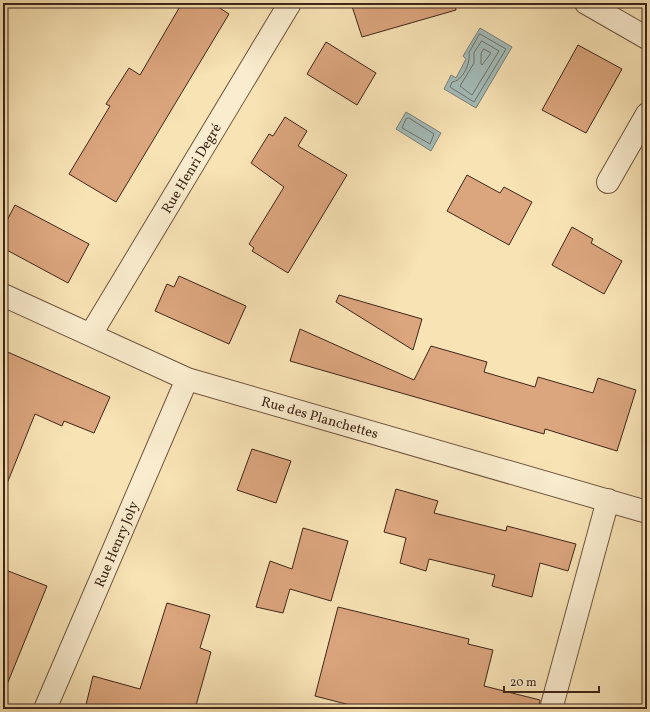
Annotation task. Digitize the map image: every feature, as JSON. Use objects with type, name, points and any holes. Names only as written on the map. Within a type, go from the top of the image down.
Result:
[{"type":"street","name":"Rue Henri Degré","points":[[91,334],[290,3]]},
{"type":"street","points":[[586,3],[647,38]]},
{"type":"street","points":[[608,182],[647,114]]},
{"type":"street","name":"Rue des Planchettes","points":[[3,295],[187,379],[647,512]]},
{"type":"street","name":"Rue Henry Joly","points":[[45,709],[187,379]]},
{"type":"street","points":[[551,709],[608,500]]},
{"type":"water","points":[[480,28],[512,47],[476,108],[444,89],[451,75],[456,78],[466,59],[463,56]]},
{"type":"water","points":[[406,112],[441,133],[431,151],[396,129]]},
{"type":"building","points":[[182,3],[212,3],[229,14],[116,202],[69,174],[110,106],[106,104],[129,68],[140,75]]},
{"type":"building","points":[[351,3],[455,3],[456,10],[362,37]]},
{"type":"building","points":[[326,42],[376,73],[357,105],[307,74]]},
{"type":"building","points":[[578,45],[622,69],[586,133],[542,110]]},
{"type":"building","points":[[285,117],[307,131],[298,146],[347,175],[288,273],[252,251],[254,248],[249,244],[284,187],[251,163],[269,134],[273,136]]},
{"type":"building","points":[[467,175],[500,193],[504,187],[532,202],[509,245],[447,211]]},
{"type":"building","points":[[15,205],[89,244],[68,283],[3,248],[3,228]]},
{"type":"building","points":[[572,227],[593,239],[591,243],[622,261],[604,294],[552,265]]},
{"type":"building","points":[[179,276],[246,306],[229,344],[155,311],[167,284],[174,287]]},
{"type":"building","points":[[339,295],[422,319],[413,350],[336,302]]},
{"type":"building","points":[[300,329],[414,380],[431,346],[487,362],[484,372],[535,387],[538,377],[593,393],[598,378],[636,390],[617,451],[545,429],[544,434],[290,361]]},
{"type":"building","points":[[3,350],[110,397],[94,433],[64,421],[62,426],[35,414],[4,491]]},
{"type":"building","points":[[252,449],[291,461],[276,503],[237,490]]},
{"type":"building","points":[[396,489],[438,501],[434,513],[506,531],[507,526],[576,544],[568,571],[540,563],[532,597],[492,586],[495,575],[429,559],[426,571],[400,563],[406,538],[384,532]]},
{"type":"building","points":[[303,528],[348,541],[331,601],[290,589],[283,613],[256,607],[270,561],[292,569]]},
{"type":"building","points":[[3,569],[47,586],[4,692],[3,692]]},
{"type":"building","points":[[167,603],[210,615],[200,648],[211,652],[195,709],[85,709],[93,676],[140,689]]},
{"type":"building","points":[[338,607],[469,639],[468,644],[493,650],[484,686],[540,700],[539,709],[365,709],[315,696]]}]
